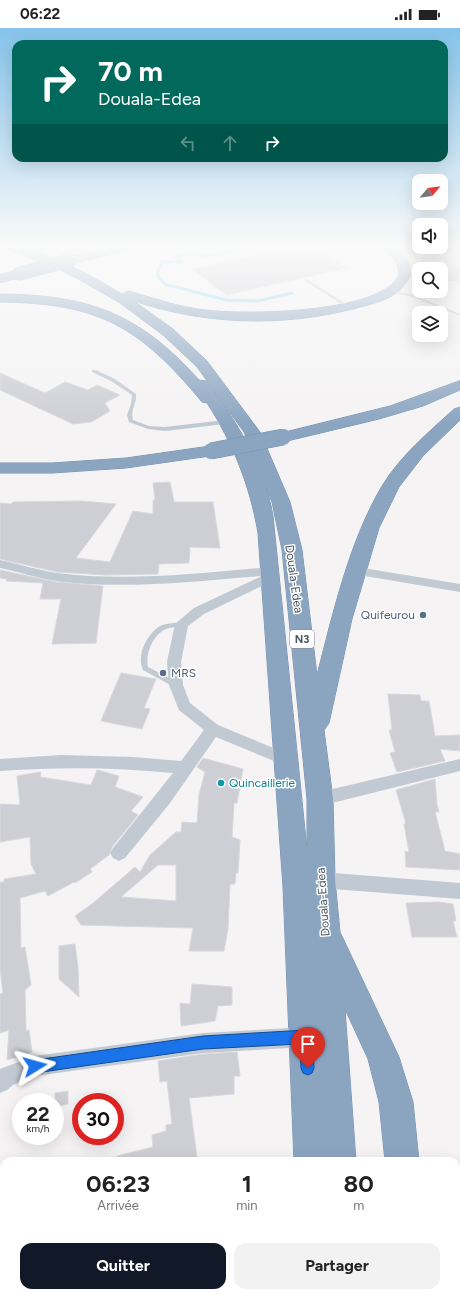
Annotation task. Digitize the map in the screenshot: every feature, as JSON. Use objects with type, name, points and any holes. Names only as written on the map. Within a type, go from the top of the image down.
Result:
[{"type":"highway","points":[[79,307],[106,314],[135,329],[159,347],[182,369],[224,420]]},
{"type":"highway","name":"Douala-Edea","points":[[110,307],[140,326],[171,352],[205,388],[224,420],[243,457],[261,500],[267,533],[286,760],[306,1037],[311,1157]]},
{"type":"highway","name":"Douala-Edea","points":[[134,307],[152,320],[192,354],[222,389],[252,432],[280,502],[292,550],[320,799],[321,880],[326,931],[339,1157]]},
{"type":"highway","points":[[168,307],[178,310],[242,317],[288,316],[340,307]]},
{"type":"highway","points":[[0,468],[52,468],[126,463],[283,438],[355,421],[442,393],[460,385]]},
{"type":"highway","points":[[314,738],[342,619],[370,528],[391,486],[417,452],[460,412]]},
{"type":"highway","points":[[326,931],[383,1057],[396,1102],[402,1157]]},
{"type":"street","points":[[0,564],[55,576],[102,580],[176,579],[270,574]]},
{"type":"street","points":[[357,571],[460,588]]},
{"type":"street","points":[[270,574],[199,611],[182,624],[174,662],[176,685],[184,706],[213,729],[286,760]]},
{"type":"street","points":[[119,853],[164,798],[213,729]]},
{"type":"street","points":[[0,765],[61,761],[134,763],[185,768]]},
{"type":"street","points":[[320,799],[460,766]]},
{"type":"street","points":[[321,880],[460,891]]},
{"type":"street","points":[[0,1083],[6,1077],[35,1066],[203,1043],[306,1037]]},
{"type":"lane","points":[[441,307],[460,315]]},
{"type":"lane","points":[[94,371],[114,380],[134,395],[133,404],[129,415],[131,421],[148,427],[165,429],[224,420]]},
{"type":"lane","points":[[176,685],[144,668],[142,660],[150,641],[159,630],[168,625],[182,624]]},
{"type":"building","points":[[0,373],[45,393],[65,382],[88,390],[97,385],[120,395],[105,403],[110,411],[91,422],[73,424],[0,390]]},
{"type":"building","points":[[170,482],[174,502],[213,502],[220,548],[190,547],[189,563],[159,564],[158,574],[105,575],[57,572],[0,559],[0,503],[11,504],[13,502],[81,501],[116,504],[76,558],[110,562],[133,511],[153,514],[153,500],[155,500],[153,483]]},
{"type":"building","points":[[0,570],[56,582],[103,586],[96,643],[52,644],[61,599],[40,599],[43,583],[6,581],[7,579],[0,578]]},
{"type":"building","points":[[121,673],[156,679],[144,708],[150,709],[142,729],[101,721]]},
{"type":"building","points":[[388,694],[420,695],[421,701],[429,701],[435,736],[460,735],[460,751],[440,749],[445,761],[397,772],[390,753],[395,752],[389,730],[392,730]]},
{"type":"building","points":[[203,758],[243,769],[237,803],[234,803],[232,837],[240,840],[238,873],[236,873],[235,884],[230,884],[228,929],[224,951],[189,951],[193,928],[81,925],[75,916],[92,904],[135,867],[140,872],[150,855],[176,832],[181,832],[182,822],[197,823],[199,795],[205,772],[197,767]],"holes":[[[158,865],[176,865],[176,901],[121,897]]]},
{"type":"building","points":[[97,770],[119,776],[115,787],[143,797],[131,811],[138,815],[112,847],[109,855],[90,869],[92,872],[75,883],[74,882],[48,896],[45,891],[20,898],[21,948],[25,947],[31,985],[25,990],[26,1031],[29,1030],[32,1052],[7,1060],[9,1030],[0,1033],[0,994],[3,993],[0,969],[0,882],[4,882],[4,879],[36,874],[31,864],[30,837],[0,842],[0,804],[20,805],[17,776],[41,772],[40,777],[91,785]]},
{"type":"building","points":[[435,779],[439,812],[435,812],[445,851],[460,854],[460,870],[406,867],[405,851],[409,852],[404,824],[406,824],[396,790]]},
{"type":"building","points":[[439,902],[453,904],[456,921],[453,921],[457,937],[412,937],[406,903]]},
{"type":"building","points":[[75,944],[79,997],[59,979],[59,946]]},
{"type":"building","points":[[192,984],[232,987],[232,1005],[218,1006],[215,1021],[181,1026],[180,1003],[190,1004]]},
{"type":"building","points":[[237,1052],[240,1076],[234,1076],[234,1094],[189,1098],[197,1157],[117,1157],[153,1147],[152,1135],[166,1131],[166,1125],[172,1124],[167,1081],[160,1082],[158,1061],[203,1054]]},
{"type":"building","points":[[68,1091],[68,1104],[64,1105],[64,1093],[55,1093]]},
{"type":"place","name":"Quifeurou","points":[[423,615]]},
{"type":"place","name":"MRS","points":[[163,673]]},
{"type":"place","name":"Quincaillerie","points":[[221,783]]},
{"type":"route","points":[[35,1066],[203,1043],[263,1038],[306,1037],[308,1068]]}]
